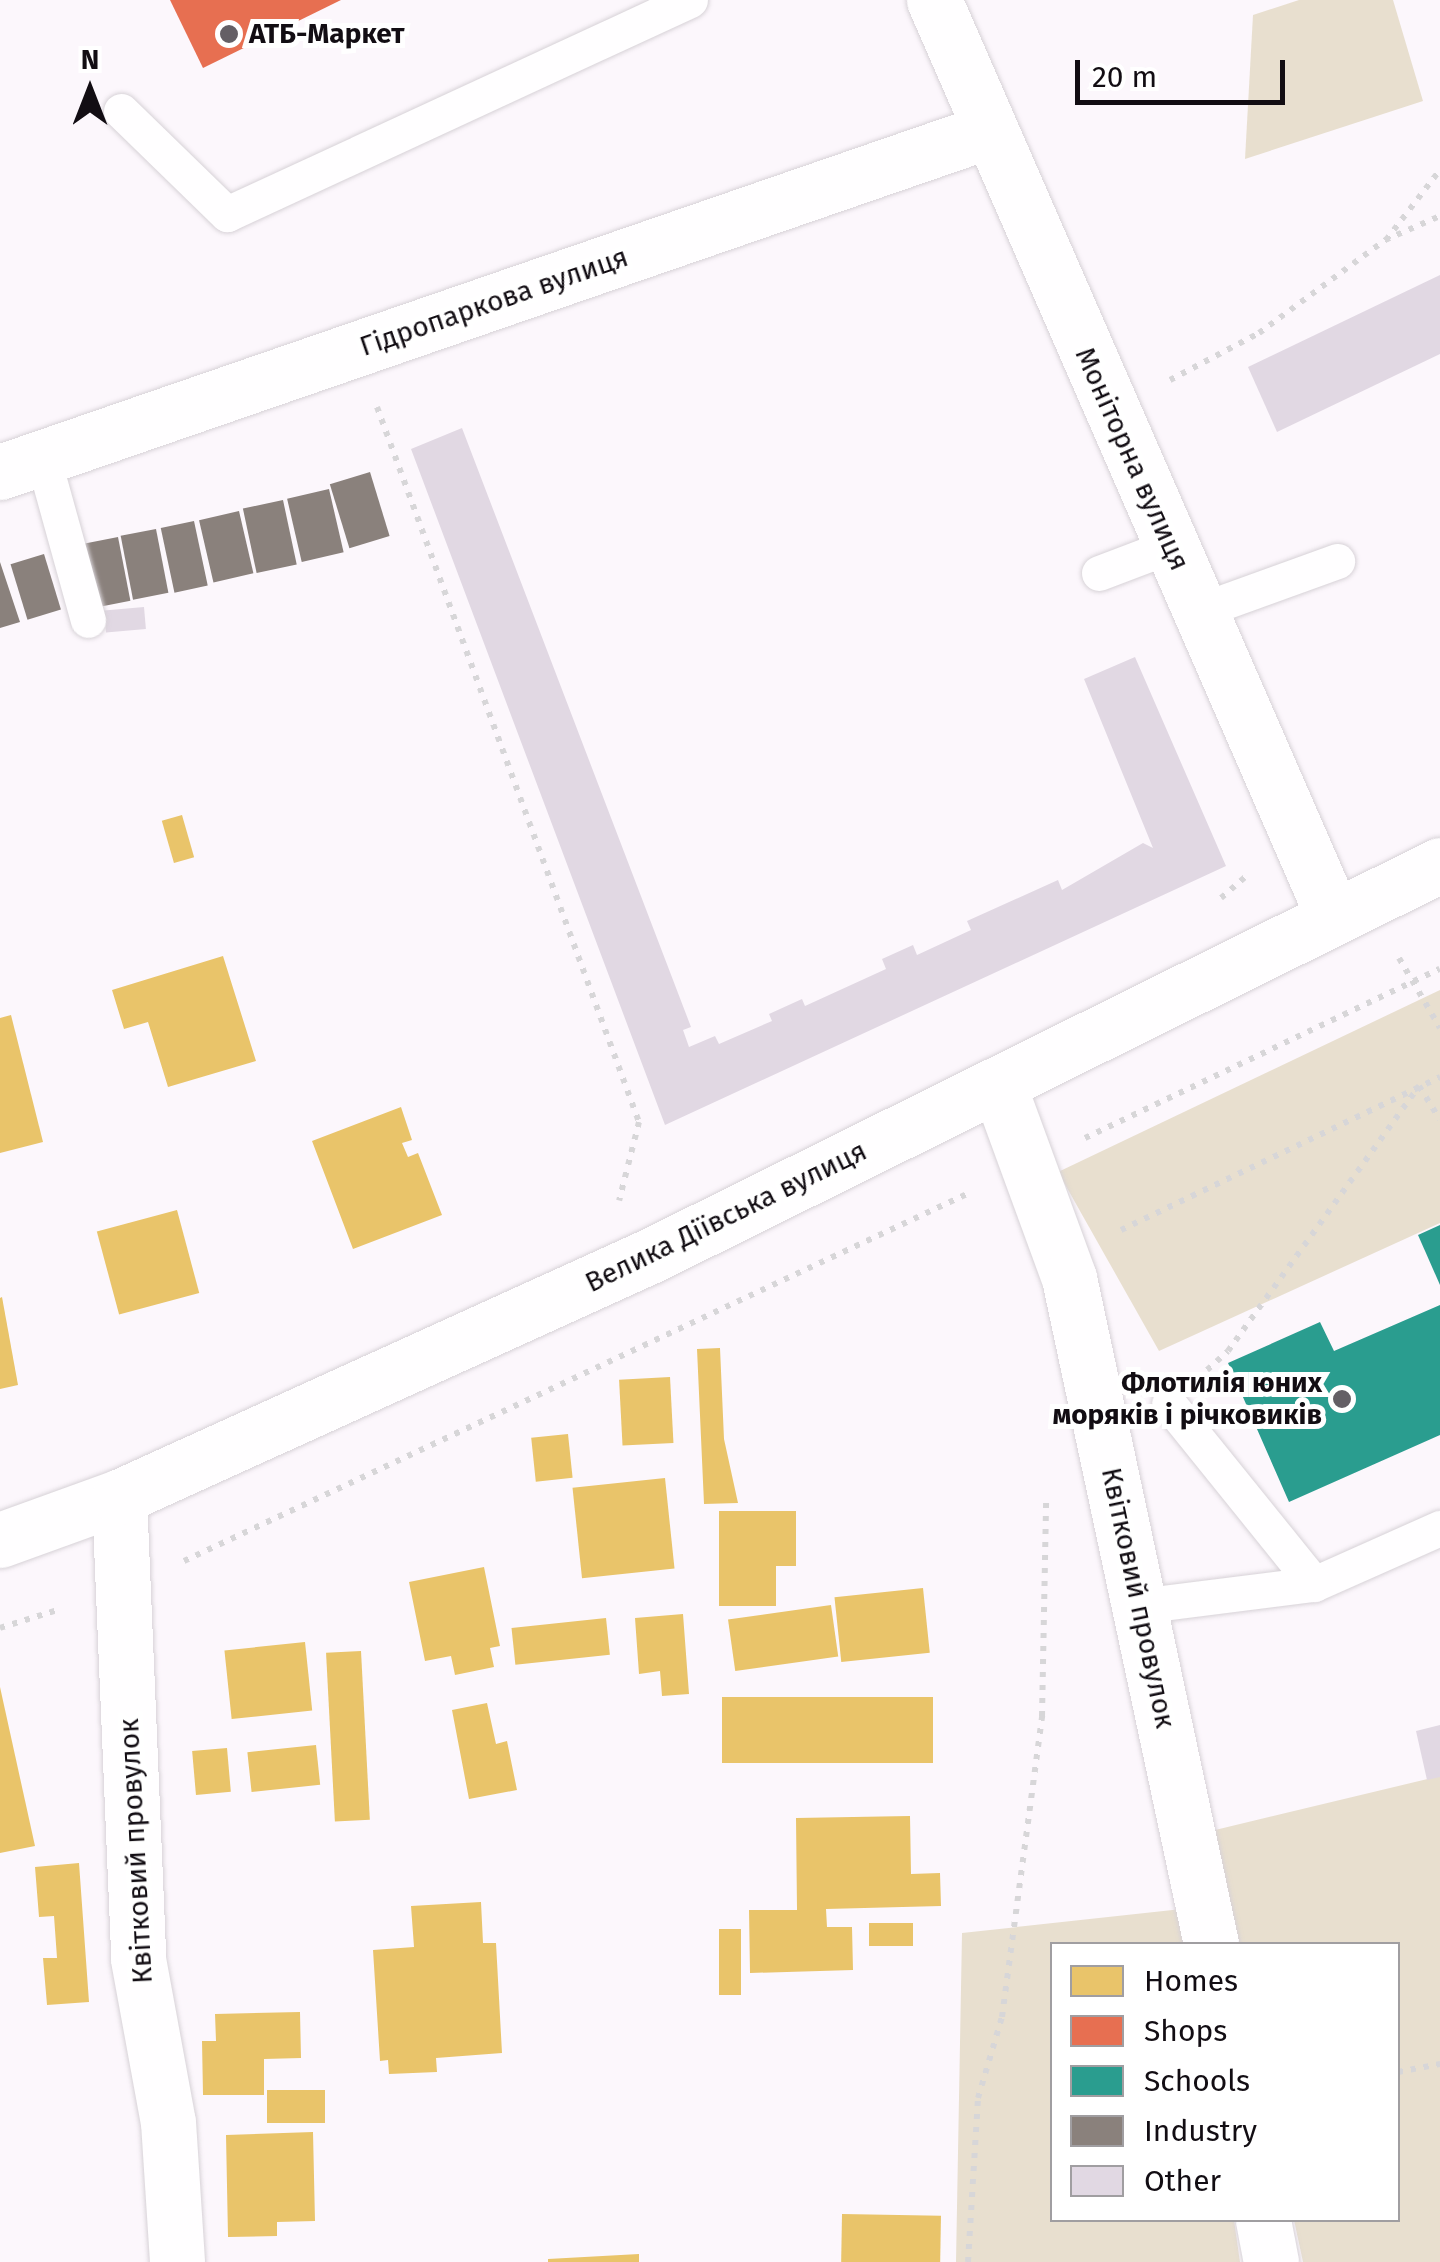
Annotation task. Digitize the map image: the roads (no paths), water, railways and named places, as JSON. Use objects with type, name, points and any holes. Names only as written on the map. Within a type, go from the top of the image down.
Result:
[{"type":"street","name":"Моніторна вулиця","points":[[934,0],[1333,916]]},
{"type":"street","name":"Гідропаркова вулиця","points":[[22,465],[988,131]]},
{"type":"street","name":"Велика Діївська вулиця","points":[[0,1540],[119,1497],[652,1255],[1440,865]]},
{"type":"street","name":"Квітковий провулок","points":[[998,1084],[1062,1258],[1211,1942]]},
{"type":"street","name":"Квітковий провулок","points":[[119,1497],[138,1959],[168,2122],[177,2262]]},
{"type":"street","points":[[1263,2222],[1270,2262]]},
{"type":"lane","points":[[121,111],[227,214],[690,0]]},
{"type":"lane","points":[[22,465],[88,620]]},
{"type":"lane","points":[[1099,573],[1170,546]]},
{"type":"lane","points":[[1199,612],[1337,562]]},
{"type":"lane","points":[[1169,1404],[1314,1584]]},
{"type":"lane","points":[[1140,1606],[1314,1584],[1440,1528]]},
{"type":"place","name":"АТБ-Маркет","points":[[229,34]]},
{"type":"place","name":"Флотилія юних моряків і річковиків","points":[[1342,1399]]}]
